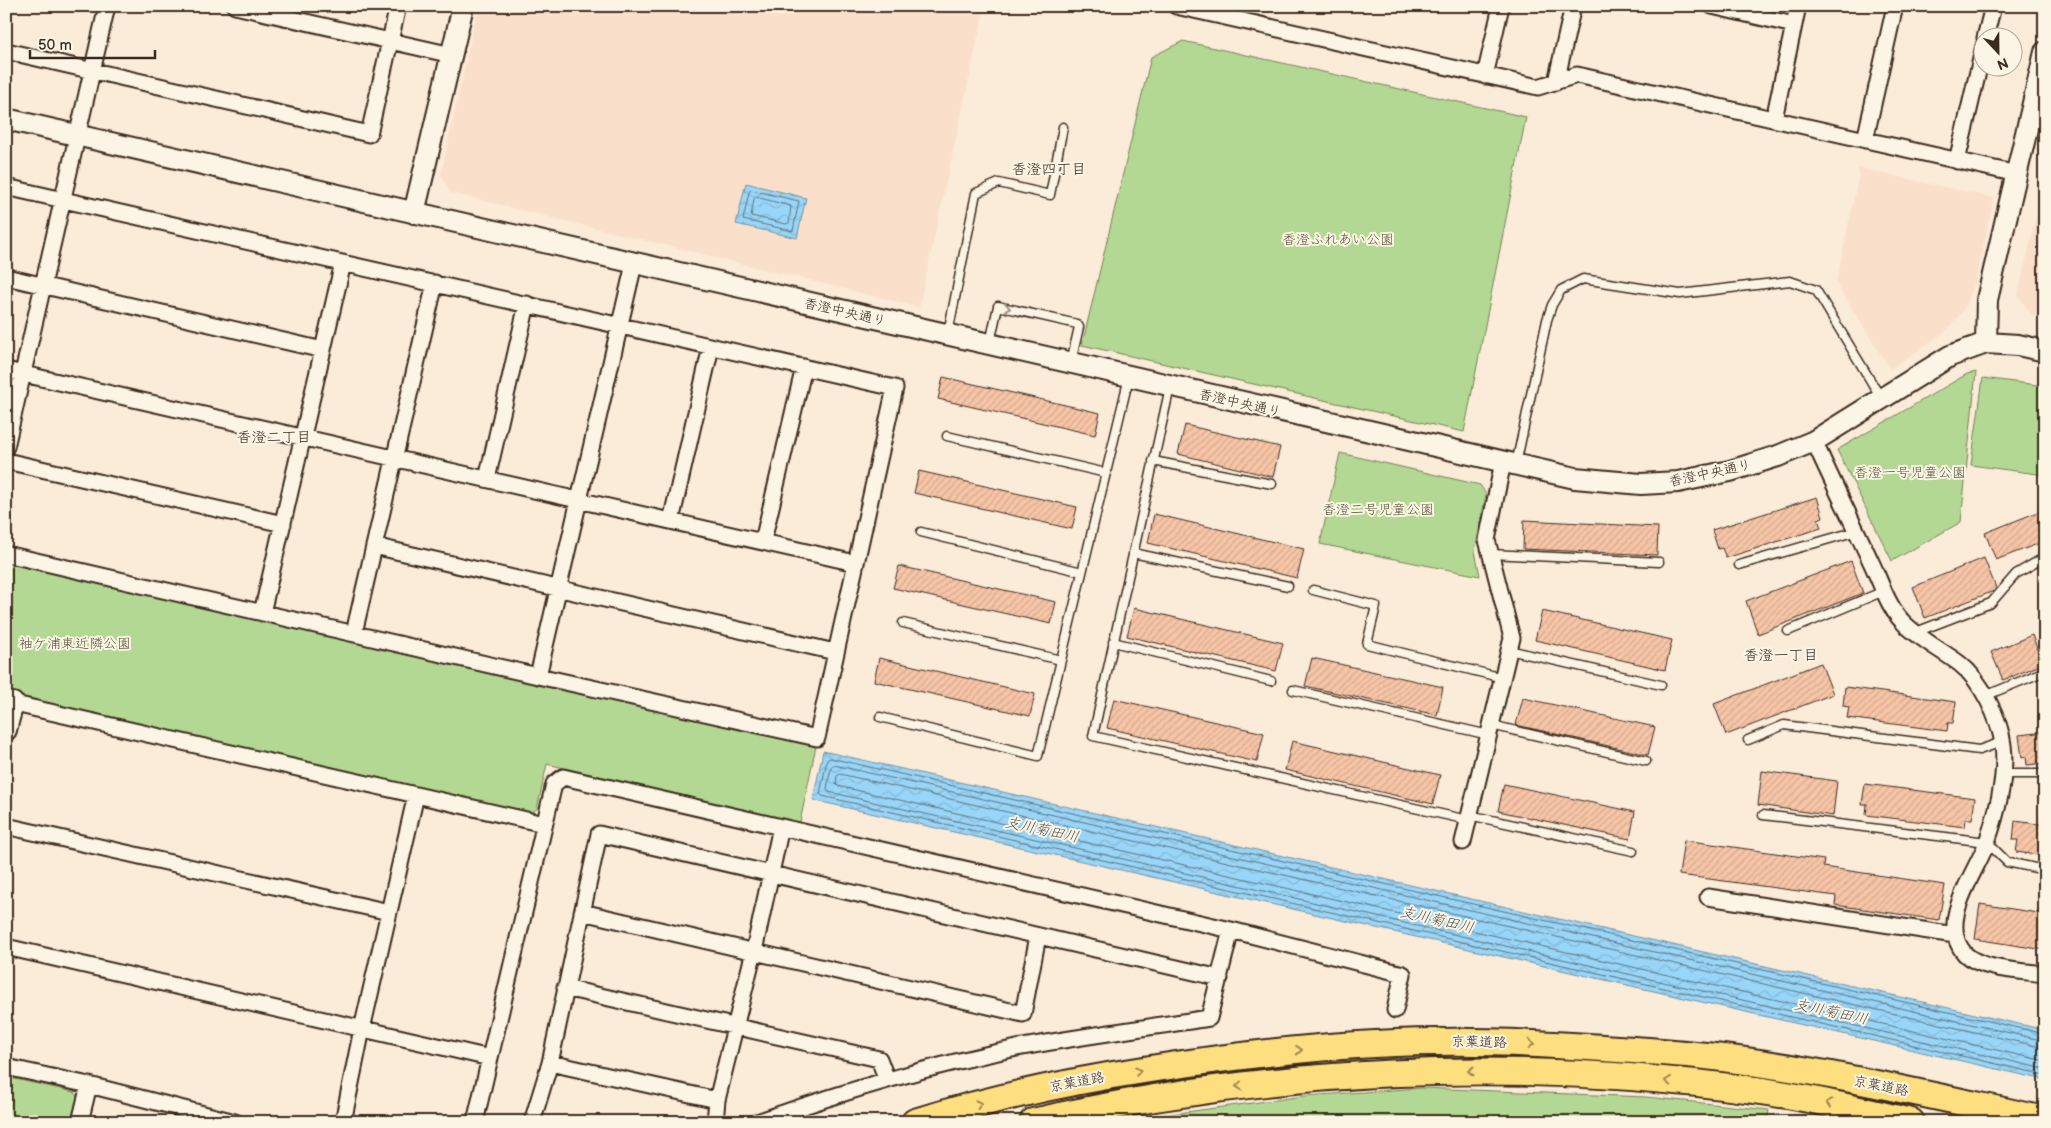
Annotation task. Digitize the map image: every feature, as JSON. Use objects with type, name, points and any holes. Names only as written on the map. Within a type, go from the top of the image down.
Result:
[{"type":"highway","name":"京葉道路","points":[[915,1122],[1027,1092],[1094,1078],[1194,1062],[1338,1047],[1436,1042],[1528,1043],[1706,1056],[1832,1076],[2045,1120]]},
{"type":"highway","name":"京葉道路","points":[[1033,1122],[1130,1101],[1275,1081],[1399,1073],[1473,1071],[1590,1074],[1718,1086],[1833,1104],[1911,1122]]},
{"type":"street","points":[[6,447],[79,135],[107,6]]},
{"type":"street","points":[[235,6],[300,13],[390,42],[452,55]]},
{"type":"street","points":[[6,51],[368,134],[398,6]]},
{"type":"street","points":[[414,213],[463,6]]},
{"type":"street","points":[[1176,6],[1538,88],[1577,75],[2017,174]]},
{"type":"street","points":[[1485,76],[1501,6]]},
{"type":"street","points":[[1556,82],[1573,6]]},
{"type":"street","points":[[1712,6],[1794,25]]},
{"type":"street","points":[[1774,119],[1798,6]]},
{"type":"street","points":[[1865,140],[1896,6]]},
{"type":"street","points":[[1988,28],[1993,6]]},
{"type":"street","points":[[1986,343],[1987,300],[2045,52]]},
{"type":"street","points":[[1957,161],[1976,78]]},
{"type":"street","name":"香澄中央通り","points":[[6,119],[1574,478],[1641,484],[1678,482],[1730,471],[1778,456],[1814,441],[1950,356],[1986,343],[2018,345],[2045,351]]},
{"type":"street","points":[[6,187],[895,388],[817,738],[6,554]]},
{"type":"street","points":[[262,613],[343,263]]},
{"type":"street","points":[[538,676],[634,264]]},
{"type":"street","points":[[6,277],[322,350]]},
{"type":"street","points":[[354,633],[435,283]]},
{"type":"street","points":[[487,479],[527,304]]},
{"type":"street","points":[[671,521],[711,346]]},
{"type":"street","points":[[763,542],[804,367]]},
{"type":"street","points":[[6,370],[855,562]]},
{"type":"street","points":[[1814,441],[1884,591],[1902,621],[1962,665],[1979,684],[1999,726],[2002,742],[2003,774],[1996,810],[1987,842],[1962,893],[1955,935],[1965,953],[1988,966],[2045,974]]},
{"type":"street","points":[[6,461],[283,524]]},
{"type":"street","points":[[1463,842],[1512,638],[1487,540],[1510,463]]},
{"type":"street","points":[[374,546],[835,652]]},
{"type":"street","points":[[6,730],[10,703],[544,824]]},
{"type":"street","points":[[475,1122],[554,784],[563,777],[1231,930],[1403,974],[1395,1010]]},
{"type":"street","points":[[344,1122],[362,1029],[416,795]]},
{"type":"street","points":[[6,826],[389,912]]},
{"type":"street","points":[[715,1122],[717,1100],[754,951],[781,827]]},
{"type":"street","points":[[532,1122],[550,1063],[599,834],[1220,978]]},
{"type":"street","points":[[1708,897],[1955,935]]},
{"type":"street","points":[[582,912],[1023,1014],[1038,936]]},
{"type":"street","points":[[757,1122],[887,1080],[1018,1048],[1209,1018],[1231,930]]},
{"type":"street","points":[[6,947],[490,1058]]},
{"type":"street","points":[[565,988],[880,1059],[887,1080]]},
{"type":"street","points":[[550,1063],[717,1100]]},
{"type":"street","points":[[6,1068],[89,1085],[236,1122]]},
{"type":"street","points":[[80,1122],[89,1085]]},
{"type":"lane","points":[[947,335],[976,193],[999,183],[1050,195],[1063,127]]},
{"type":"lane","points":[[1510,463],[1552,306],[1561,290],[1583,279],[1680,294],[1790,281],[1816,290],[1881,398]]},
{"type":"lane","points":[[990,344],[998,306],[1077,324],[1079,327],[1071,364]]},
{"type":"lane","points":[[880,717],[1038,756],[1129,377]]},
{"type":"lane","points":[[1170,387],[1093,736],[1632,851]]},
{"type":"lane","points":[[947,436],[1106,473]]},
{"type":"lane","points":[[1153,461],[1272,484]]},
{"type":"lane","points":[[1740,565],[1857,531]]},
{"type":"lane","points":[[921,532],[1082,572]]},
{"type":"lane","points":[[1133,553],[1288,586]]},
{"type":"lane","points":[[1490,554],[1659,562]]},
{"type":"lane","points":[[1916,632],[1991,603],[2016,574],[2045,557]]},
{"type":"lane","points":[[1313,590],[1376,606],[1367,644],[1503,678]]},
{"type":"lane","points":[[1788,631],[1884,591]]},
{"type":"lane","points":[[903,623],[1061,660]]},
{"type":"lane","points":[[1113,642],[1271,681]]},
{"type":"lane","points":[[1509,650],[1661,685]]},
{"type":"lane","points":[[1985,696],[2045,671]]},
{"type":"lane","points":[[1293,690],[1646,761]]},
{"type":"lane","points":[[1748,740],[1784,725],[1979,750],[2002,742]]},
{"type":"lane","points":[[2003,774],[2045,774]]},
{"type":"lane","points":[[1763,815],[1987,842],[2007,862],[2045,870]]},
{"type":"shaded area","points":[[478,6],[985,6],[919,307],[451,193],[441,175]]},
{"type":"shaded area","points":[[1858,168],[1994,198],[1975,284],[1963,311],[1945,332],[1890,369],[1836,283],[1859,174]]},
{"type":"shaded area","points":[[2045,178],[2045,319],[2032,316],[2018,295]]},
{"type":"green space","name":"香澄ふれあい公園","points":[[1183,41],[1526,117],[1464,432],[1082,345],[1151,57]]},
{"type":"green space","name":"香澄一号児童公園","points":[[1976,372],[1961,522],[1892,561],[1837,450],[1967,374]]},
{"type":"green space","points":[[1983,378],[2045,386],[2045,475],[1971,465]]},
{"type":"green space","name":"香澄二号児童公園","points":[[1340,453],[1480,485],[1486,494],[1475,551],[1480,576],[1320,544]]},
{"type":"green space","name":"袖ケ浦東近隣公園","points":[[6,560],[816,746],[800,822],[547,764],[537,809],[530,813],[6,694]]},
{"type":"green space","points":[[6,1077],[74,1092],[79,1099],[74,1122],[6,1122]]},
{"type":"green space","points":[[1422,1088],[1646,1097],[1769,1110],[1767,1122],[1112,1122],[1304,1096]]},
{"type":"water","points":[[746,183],[806,198],[797,238],[736,224]]},
{"type":"water","name":"支川菊田川","points":[[823,751],[2045,1030],[2045,1080],[813,800]]},
{"type":"building","points":[[943,377],[1100,413],[1095,435],[938,399]]},
{"type":"building","points":[[1185,425],[1280,447],[1273,477],[1178,454]]},
{"type":"building","points":[[919,471],[1077,507],[1072,529],[914,493]]},
{"type":"building","points":[[1817,497],[1823,517],[1818,519],[1821,528],[1726,558],[1722,548],[1718,549],[1712,530]]},
{"type":"building","points":[[2045,509],[2045,541],[1996,560],[1985,533]]},
{"type":"building","points":[[1154,514],[1304,549],[1297,578],[1148,543]]},
{"type":"building","points":[[1524,520],[1658,527],[1657,555],[1523,549]]},
{"type":"building","points":[[1984,558],[1996,588],[1994,591],[1925,618],[1913,587]]},
{"type":"building","points":[[1851,561],[1863,593],[1758,634],[1746,601]]},
{"type":"building","points":[[899,566],[1056,602],[1051,624],[893,588]]},
{"type":"building","points":[[1134,608],[1283,643],[1276,671],[1127,636]]},
{"type":"building","points":[[1542,611],[1672,640],[1665,670],[1535,640]]},
{"type":"building","points":[[2032,635],[2043,664],[2003,680],[1991,652]]},
{"type":"building","points":[[879,658],[1035,694],[1030,716],[874,681]]},
{"type":"building","points":[[1312,658],[1443,687],[1437,715],[1305,686]]},
{"type":"building","points":[[1821,663],[1833,694],[1726,735],[1714,704]]},
{"type":"building","points":[[1845,687],[1956,702],[1953,723],[1948,723],[1947,731],[1847,718],[1849,707],[1843,706]]},
{"type":"building","points":[[1523,698],[1655,727],[1648,755],[1516,725]]},
{"type":"building","points":[[1114,699],[1264,733],[1257,762],[1107,728]]},
{"type":"building","points":[[2045,732],[2045,763],[2027,765],[2026,757],[2022,758],[2019,735]]},
{"type":"building","points":[[1292,741],[1440,775],[1433,804],[1285,770]]},
{"type":"building","points":[[1762,771],[1837,781],[1833,816],[1758,805]]},
{"type":"building","points":[[1504,784],[1635,812],[1630,839],[1498,811]]},
{"type":"building","points":[[1865,784],[1975,798],[1972,819],[1966,819],[1965,827],[1866,815],[1867,804],[1862,804]]},
{"type":"building","points":[[2015,821],[2045,825],[2045,856],[2016,852],[2018,840],[2013,840]]},
{"type":"building","points":[[1684,840],[1824,860],[1823,867],[1945,885],[1939,920],[1835,905],[1836,896],[1679,875]]},
{"type":"building","points":[[1980,904],[2045,914],[2045,950],[1975,939]]},
{"type":"district","name":"香澄四丁目","points":[[1049,169]]},
{"type":"district","name":"香澄二丁目","points":[[274,437]]},
{"type":"district","name":"香澄一丁目","points":[[1781,655]]}]
